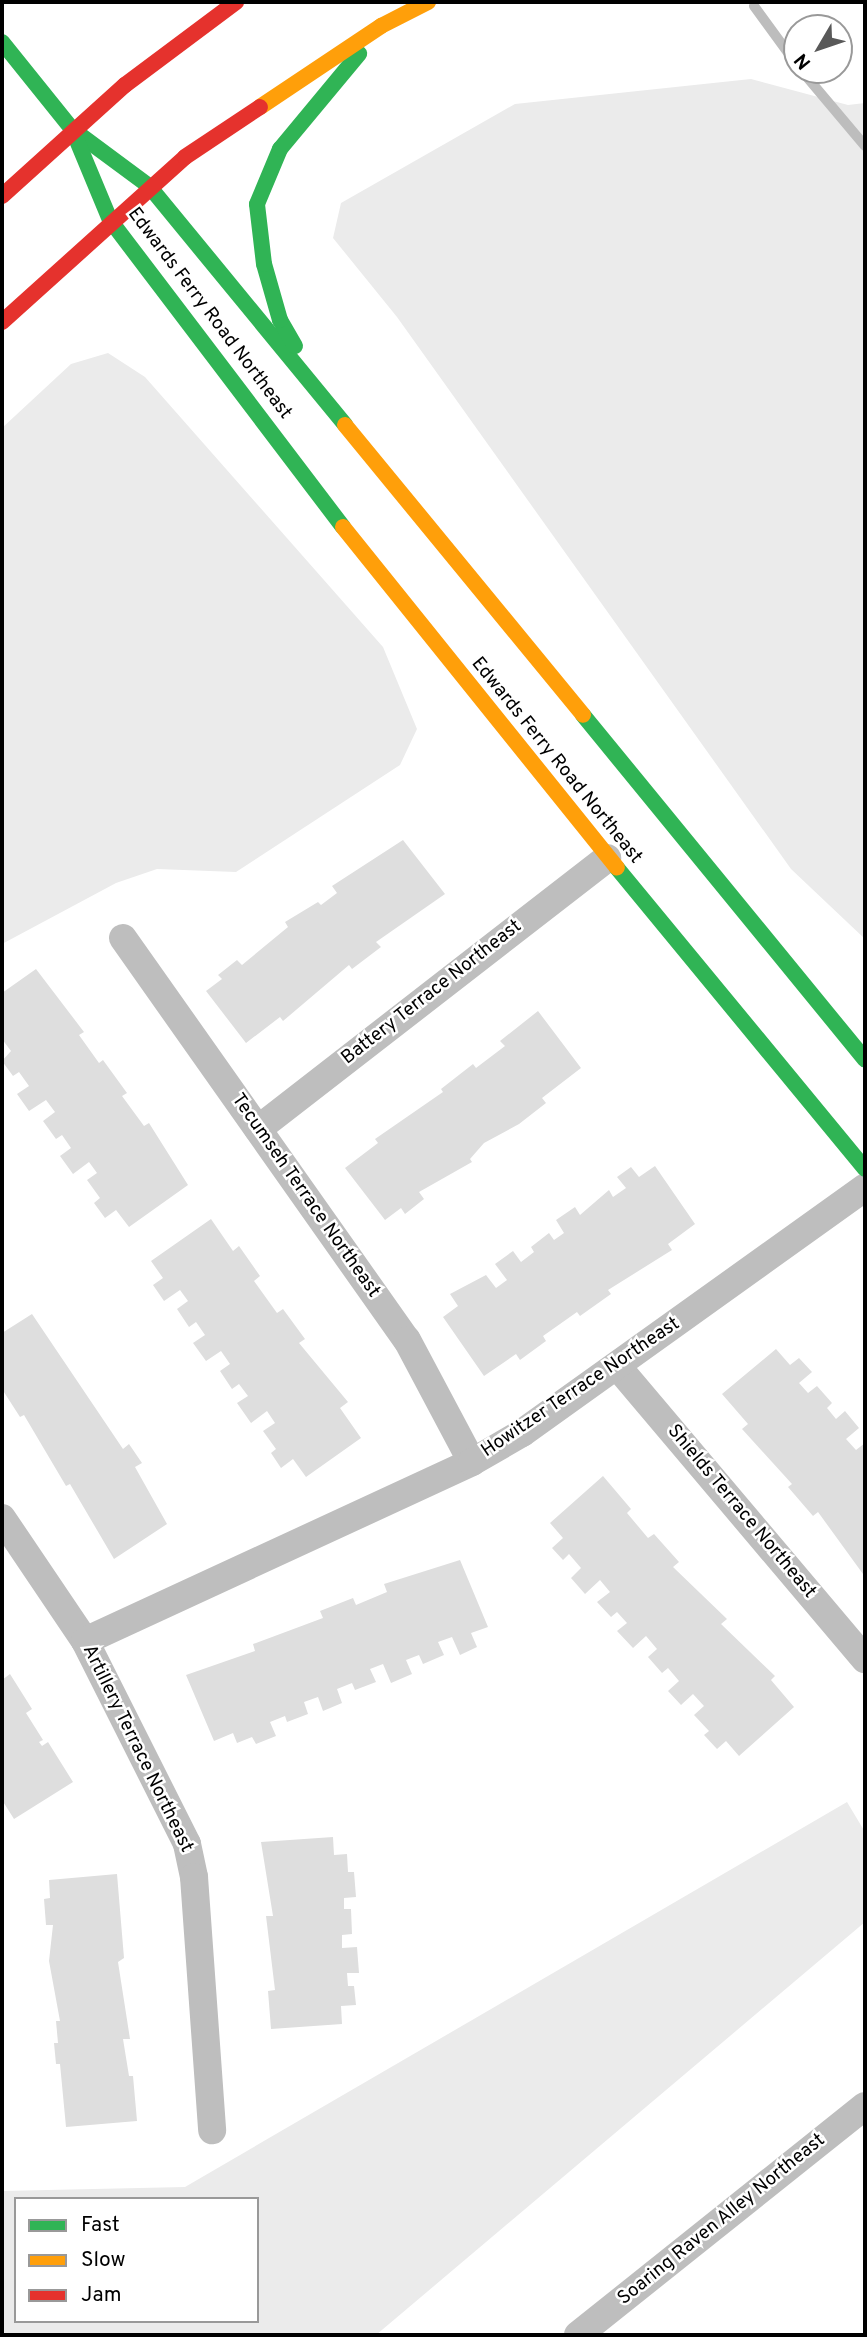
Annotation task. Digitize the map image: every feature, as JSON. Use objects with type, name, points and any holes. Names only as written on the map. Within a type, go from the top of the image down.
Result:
[{"type":"main road","points":[[2,196],[72,130],[236,2]]},
{"type":"main road","points":[[2,322],[149,186],[227,126],[381,26],[428,2]]},
{"type":"main road","points":[[335,418],[280,320],[264,264],[257,204],[280,149],[381,26]]},
{"type":"main road","points":[[2,42],[72,130]]},
{"type":"main road","name":"Edwards Ferry Road Northeast","points":[[72,130],[149,186],[335,418],[865,1059]]},
{"type":"main road","name":"Edwards Ferry Road Northeast","points":[[72,130],[110,220],[405,610],[865,1169]]},
{"type":"street","name":"Battery Terrace Northeast","points":[[258,1129],[607,858]]},
{"type":"street","name":"Tecumseh Terrace Northeast","points":[[123,938],[407,1340],[472,1462]]},
{"type":"street","name":"Howitzer Terrace Northeast","points":[[85,1641],[472,1462],[617,1366],[865,1187]]},
{"type":"street","name":"Shields Terrace Northeast","points":[[617,1366],[865,1659]]},
{"type":"street","name":"Artillery Terrace Northeast","points":[[2,1518],[85,1641],[187,1844],[194,1877],[212,2130]]},
{"type":"street","name":"Soaring Raven Alley Northeast","points":[[578,2335],[865,2106]]},
{"type":"shaded area","points":[[751,79],[848,105],[865,103],[865,939],[791,869],[397,317],[333,238],[341,203],[515,104]]},
{"type":"shaded area","points":[[108,353],[145,377],[383,647],[417,729],[400,765],[236,872],[157,869],[116,883],[2,944],[2,428],[71,364]]},
{"type":"shaded area","points":[[847,1802],[865,1832],[865,1922],[376,2335],[2,2335],[2,2191],[185,2187]]},
{"type":"building","points":[[403,840],[445,894],[376,942],[381,947],[352,969],[349,965],[283,1021],[280,1017],[246,1043],[206,991],[222,979],[218,975],[237,960],[242,965],[288,927],[285,922],[318,902],[321,905],[337,893],[332,886]]},
{"type":"building","points":[[36,969],[84,1032],[79,1035],[99,1063],[103,1060],[127,1093],[122,1096],[144,1126],[149,1123],[188,1185],[129,1227],[116,1210],[105,1218],[94,1203],[100,1198],[87,1180],[97,1173],[89,1162],[73,1174],[60,1156],[71,1148],[62,1135],[56,1139],[43,1121],[55,1112],[46,1100],[29,1111],[17,1094],[29,1086],[19,1072],[13,1076],[2,1061],[11,1051],[2,1039],[2,993]]},
{"type":"building","points":[[538,1011],[581,1068],[542,1098],[546,1103],[519,1124],[484,1143],[470,1159],[472,1162],[419,1192],[424,1199],[405,1214],[401,1208],[385,1220],[345,1168],[378,1143],[375,1139],[443,1092],[441,1089],[473,1064],[476,1068],[505,1046],[500,1041]]},
{"type":"building","points":[[655,1166],[695,1224],[668,1244],[672,1250],[608,1290],[611,1294],[580,1316],[577,1312],[543,1336],[546,1341],[520,1360],[516,1354],[484,1376],[443,1317],[458,1306],[450,1294],[486,1275],[496,1288],[507,1280],[495,1264],[513,1251],[521,1262],[534,1252],[531,1247],[549,1233],[554,1240],[564,1233],[556,1220],[575,1207],[580,1215],[609,1190],[613,1197],[626,1188],[617,1177],[631,1167],[639,1177]]},
{"type":"building","points":[[211,1219],[233,1251],[239,1246],[260,1276],[254,1281],[277,1313],[283,1309],[305,1339],[299,1343],[348,1402],[340,1408],[361,1438],[306,1477],[293,1459],[281,1468],[271,1453],[276,1449],[263,1431],[275,1423],[267,1411],[251,1423],[237,1403],[248,1396],[239,1384],[232,1389],[220,1371],[230,1364],[221,1351],[206,1361],[193,1343],[205,1335],[196,1322],[189,1327],[177,1309],[188,1301],[180,1290],[164,1301],[153,1285],[163,1278],[151,1261]]},
{"type":"building","points":[[32,1314],[123,1449],[129,1444],[142,1463],[135,1467],[167,1524],[114,1559],[70,1484],[66,1486],[24,1415],[20,1417],[2,1389],[2,1333]]},
{"type":"building","points":[[776,1349],[790,1365],[799,1358],[812,1372],[799,1383],[808,1393],[817,1386],[832,1403],[827,1408],[836,1419],[845,1411],[859,1428],[846,1439],[856,1450],[865,1443],[863,1574],[818,1512],[813,1516],[788,1487],[792,1484],[742,1429],[748,1424],[722,1394]]},
{"type":"building","points":[[603,1476],[631,1509],[627,1513],[648,1538],[654,1534],[679,1562],[673,1567],[727,1619],[721,1624],[775,1676],[771,1680],[794,1707],[739,1756],[726,1741],[717,1749],[704,1735],[709,1731],[694,1715],[704,1706],[693,1694],[681,1705],[668,1691],[679,1681],[668,1668],[662,1673],[648,1657],[657,1649],[646,1636],[633,1648],[617,1631],[627,1623],[617,1612],[611,1617],[597,1602],[610,1592],[600,1580],[585,1594],[571,1578],[581,1568],[569,1554],[563,1560],[552,1548],[563,1538],[550,1523]]},
{"type":"building","points":[[460,1560],[488,1627],[471,1633],[477,1647],[460,1655],[452,1637],[438,1642],[444,1655],[423,1664],[419,1655],[406,1660],[412,1674],[391,1683],[383,1664],[370,1669],[376,1682],[355,1690],[352,1683],[337,1689],[342,1703],[323,1711],[318,1697],[304,1702],[308,1714],[287,1722],[285,1716],[270,1722],[276,1736],[256,1744],[252,1737],[237,1743],[233,1733],[214,1741],[186,1675],[255,1651],[253,1644],[323,1618],[320,1611],[353,1598],[356,1605],[387,1592],[384,1584]]},
{"type":"building","points":[[10,1674],[32,1709],[26,1713],[43,1740],[39,1742],[42,1746],[48,1742],[73,1782],[14,1819],[2,1800],[2,1680]]},
{"type":"building","points":[[333,1837],[334,1855],[347,1854],[348,1872],[354,1872],[356,1897],[344,1898],[344,1909],[351,1909],[352,1934],[342,1935],[342,1948],[357,1947],[359,1973],[347,1973],[348,1986],[354,1986],[356,2005],[341,2006],[342,2024],[271,2029],[268,1991],[275,1990],[266,1916],[273,1916],[261,1842]]},
{"type":"building","points":[[117,1874],[124,1958],[118,1962],[130,2039],[123,2039],[129,2076],[133,2076],[137,2121],[66,2127],[60,2064],[56,2064],[54,2043],[58,2043],[56,2021],[60,2021],[49,1961],[53,1925],[46,1925],[44,1899],[50,1898],[49,1880]]},
{"type":"waterway","points":[[754,6],[783,46]]},
{"type":"waterway","points":[[813,84],[865,146]]},
{"type":"traffic: fast","points":[[2,42],[72,129],[149,186],[345,425]]},
{"type":"traffic: fast","points":[[295,346],[280,320],[264,264],[257,204],[280,149],[359,54]]},
{"type":"traffic: fast","points":[[73,131],[110,220],[343,527]]},
{"type":"traffic: fast","points":[[583,715],[865,1059]]},
{"type":"traffic: fast","points":[[617,868],[865,1169]]},
{"type":"traffic: slow","points":[[260,107],[381,26],[428,2]]},
{"type":"traffic: slow","points":[[345,425],[583,715]]},
{"type":"traffic: slow","points":[[343,527],[617,868]]},
{"type":"traffic: jam","points":[[2,196],[125,85],[236,2]]},
{"type":"traffic: jam","points":[[2,322],[185,157],[260,107]]}]
